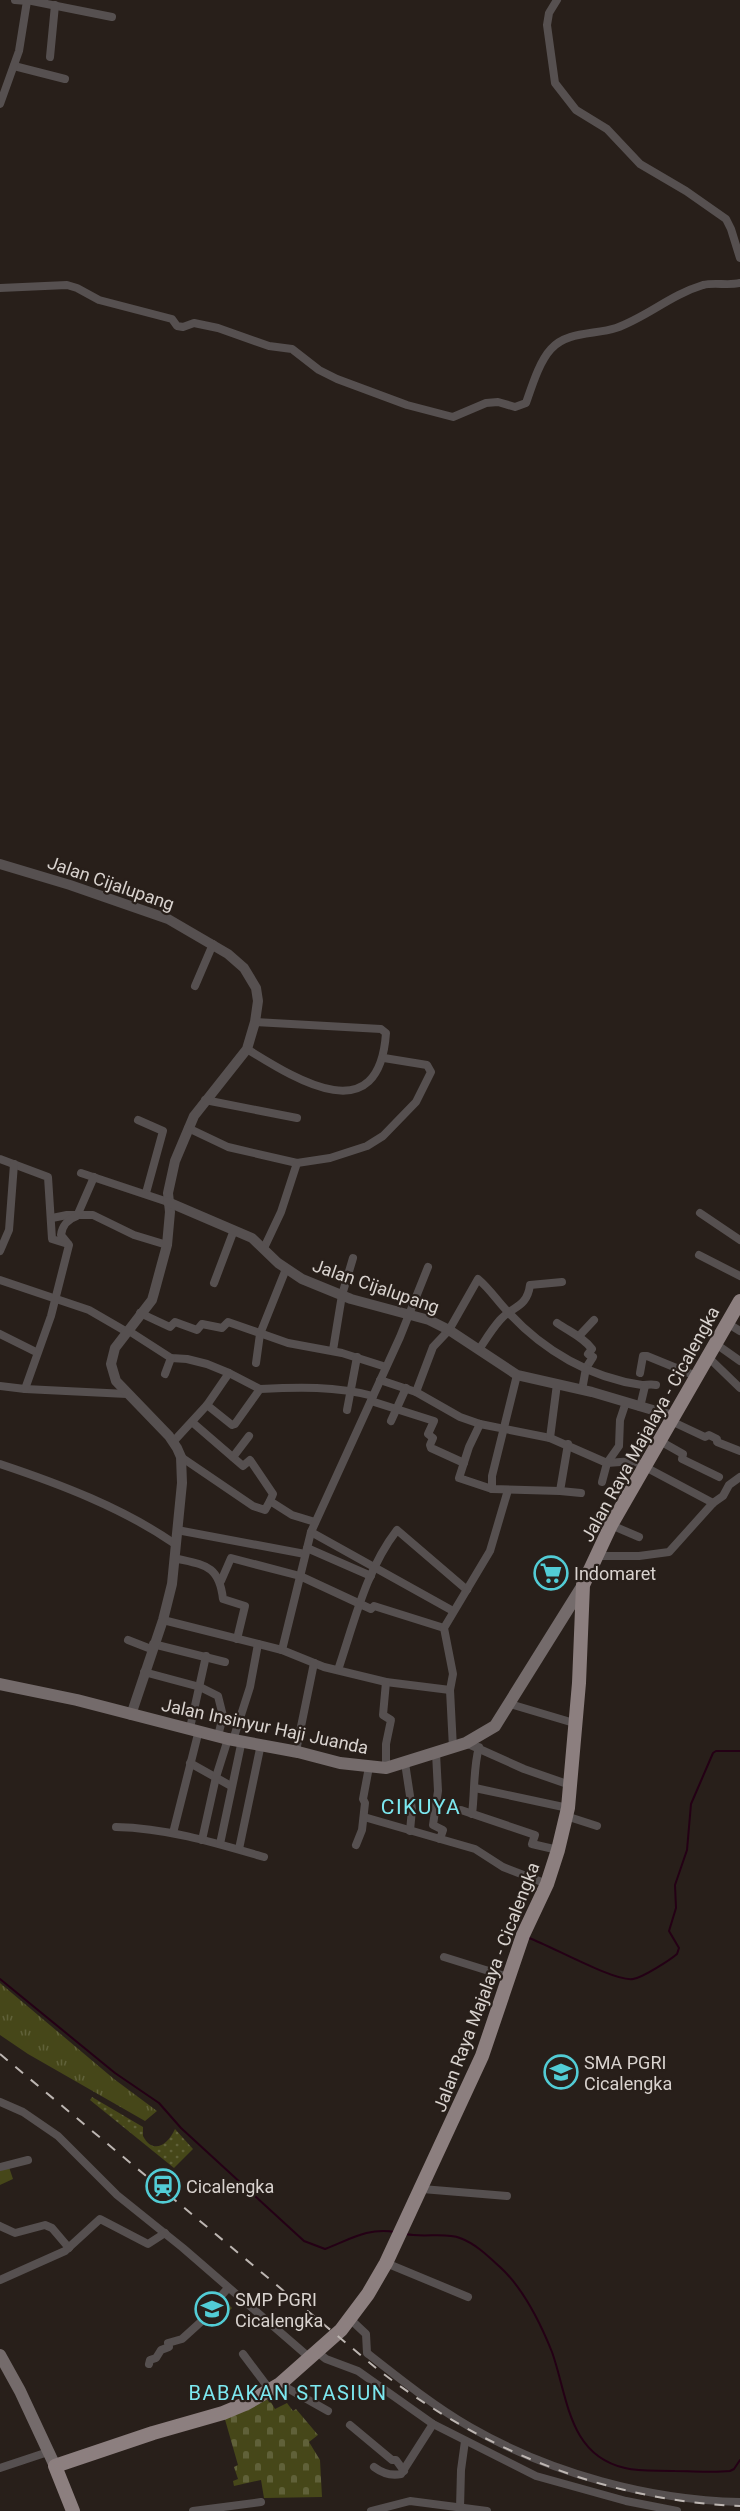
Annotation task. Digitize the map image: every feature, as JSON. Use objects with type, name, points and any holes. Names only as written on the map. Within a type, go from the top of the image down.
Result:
[{"type":"main road","name":"Jalan Raya Majalaya - Cicalengka","points":[[55,2466],[153,2433],[223,2413],[275,2387],[314,2355],[350,2319],[386,2263],[482,2056],[523,1935],[548,1884],[558,1850],[567,1812],[570,1785],[579,1683],[583,1585],[611,1525],[740,1301]]},
{"type":"main road","name":"Jalan Insinyur Haji Juanda","points":[[0,1684],[77,1700],[230,1739],[296,1751],[340,1763],[386,1768],[466,1743],[495,1726],[583,1585]]},
{"type":"main road","points":[[0,2355],[20,2391],[73,2511]]},
{"type":"street","points":[[15,0],[55,5],[112,17]]},
{"type":"street","points":[[557,0],[549,13],[547,25],[555,83],[559,90],[576,110],[607,129],[640,164],[686,191],[726,219],[740,258]]},
{"type":"street","points":[[0,105],[14,66],[27,1]]},
{"type":"street","points":[[50,57],[55,5]]},
{"type":"street","points":[[14,66],[65,79]]},
{"type":"street","points":[[0,288],[67,285],[99,300],[172,319],[177,326],[183,327],[194,323],[218,328],[269,346],[292,349],[319,370],[337,380],[407,405],[453,417],[486,403],[498,402],[515,407],[526,403],[541,366],[550,350],[559,342],[572,336],[615,328],[668,299],[706,284],[740,283]]},
{"type":"street","name":"Jalan Cijalupang","points":[[0,864],[150,913],[213,944],[244,968],[254,982],[258,1001],[247,1049],[205,1100],[188,1128],[175,1161],[168,1202],[252,1238],[286,1269],[302,1279],[407,1316],[429,1320],[480,1348],[517,1375],[627,1402],[672,1418]]},
{"type":"street","points":[[195,986],[213,944]]},
{"type":"street","points":[[247,1049],[314,1086],[335,1089],[356,1090],[366,1085],[373,1078],[384,1058],[386,1033],[381,1029],[255,1022]]},
{"type":"street","points":[[188,1128],[228,1147],[297,1163],[330,1158],[368,1146],[406,1115],[416,1102],[431,1072],[430,1067],[384,1058]]},
{"type":"street","points":[[205,1100],[297,1118]]},
{"type":"street","points":[[138,1120],[163,1131],[146,1193]]},
{"type":"street","points":[[0,1159],[48,1177],[53,1240],[69,1245]]},
{"type":"street","points":[[264,1248],[281,1212],[297,1163]]},
{"type":"street","points":[[0,1251],[9,1230],[14,1164]]},
{"type":"street","points":[[81,1173],[168,1202],[170,1212],[167,1245],[152,1300],[115,1348],[111,1364],[116,1381],[173,1442],[181,1457],[182,1484],[172,1584],[163,1620],[152,1646],[130,1715]]},
{"type":"street","points":[[69,1245],[61,1232],[68,1220],[77,1216],[94,1177]]},
{"type":"street","points":[[700,1213],[740,1240]]},
{"type":"street","points":[[52,1218],[67,1215],[93,1215],[134,1236],[167,1245]]},
{"type":"street","points":[[214,1282],[234,1230]]},
{"type":"street","points":[[24,1389],[56,1299],[69,1245]]},
{"type":"street","points":[[699,1255],[740,1276]]},
{"type":"street","points":[[333,1350],[342,1295],[353,1258]]},
{"type":"street","points":[[282,1650],[311,1532],[338,1476],[428,1267]]},
{"type":"street","points":[[256,1363],[260,1334],[286,1269]]},
{"type":"street","points":[[416,1392],[433,1347],[448,1330],[478,1279],[488,1287],[509,1314],[552,1351],[586,1368],[645,1386],[656,1385]]},
{"type":"street","points":[[0,1280],[89,1310],[171,1358],[187,1359],[229,1373],[260,1389],[289,1387],[352,1390],[397,1410],[434,1421],[428,1434],[433,1438],[431,1448],[464,1463]]},
{"type":"street","points":[[480,1348],[501,1318],[521,1306],[529,1295],[530,1285],[562,1282]]},
{"type":"street","points":[[140,1313],[170,1327],[175,1322],[197,1330],[202,1324],[223,1328],[228,1322],[288,1343],[333,1350],[386,1367]]},
{"type":"street","points":[[579,1336],[594,1320]]},
{"type":"street","points":[[557,1323],[572,1335],[579,1336],[592,1349],[588,1354],[593,1357],[586,1368],[582,1390]]},
{"type":"street","points":[[727,1323],[740,1331]]},
{"type":"street","points":[[0,1334],[36,1352]]},
{"type":"street","points":[[716,1344],[740,1361]]},
{"type":"street","points":[[640,1373],[644,1356],[647,1356],[696,1376]]},
{"type":"street","points":[[347,1410],[357,1357]]},
{"type":"street","points":[[708,1357],[740,1388]]},
{"type":"street","points":[[165,1374],[171,1358]]},
{"type":"street","points":[[173,1442],[207,1405],[229,1373]]},
{"type":"street","points":[[492,1489],[492,1476],[517,1375]]},
{"type":"street","points":[[380,1380],[416,1392],[460,1417],[480,1424],[550,1438],[607,1463],[634,1461],[713,1503]]},
{"type":"street","points":[[550,1438],[557,1384]]},
{"type":"street","points":[[0,1386],[127,1394]]},
{"type":"street","points":[[640,1407],[645,1386]]},
{"type":"street","points":[[392,1421],[406,1388]]},
{"type":"street","points":[[207,1405],[232,1425],[260,1389]]},
{"type":"street","points":[[602,1482],[607,1463],[619,1446],[620,1420],[627,1402]]},
{"type":"street","points":[[672,1418],[705,1437],[709,1435],[717,1439],[717,1442],[725,1447],[740,1451]]},
{"type":"street","points":[[181,1457],[253,1506],[265,1510],[273,1494],[255,1465],[250,1460],[243,1467],[192,1422]]},
{"type":"street","points":[[480,1424],[459,1478],[492,1489],[581,1493]]},
{"type":"street","points":[[233,1457],[249,1436]]},
{"type":"street","points":[[660,1441],[683,1454],[682,1459],[719,1477]]},
{"type":"street","points":[[560,1491],[568,1444]]},
{"type":"street","points":[[0,1464],[50,1481],[146,1524],[175,1544]]},
{"type":"street","points":[[596,1556],[639,1556],[669,1552],[713,1503],[723,1496],[729,1485],[740,1477]]},
{"type":"street","points":[[453,1748],[450,1690],[453,1674],[452,1660],[444,1628],[490,1551],[508,1490]]},
{"type":"street","points":[[270,1501],[292,1515],[315,1522]]},
{"type":"street","points":[[611,1525],[639,1537]]},
{"type":"street","points":[[177,1530],[306,1551],[371,1576]]},
{"type":"street","points":[[338,1670],[371,1576],[387,1542],[397,1530],[467,1590]]},
{"type":"street","points":[[311,1532],[376,1566],[453,1611]]},
{"type":"street","points":[[174,1558],[207,1566],[221,1581]]},
{"type":"street","points":[[237,1639],[246,1608],[243,1604],[223,1599],[221,1581],[231,1558],[300,1576],[371,1609],[374,1606],[444,1628]]},
{"type":"street","points":[[163,1620],[282,1650],[314,1663],[386,1682],[450,1690]]},
{"type":"street","points":[[128,1640],[225,1662]]},
{"type":"street","points":[[202,1840],[216,1777],[250,1687],[258,1644]]},
{"type":"street","points":[[173,1833],[190,1763],[206,1656]]},
{"type":"street","points":[[296,1751],[314,1663]]},
{"type":"street","points":[[144,1672],[200,1687],[214,1693],[220,1700],[223,1719],[230,1739],[231,1786],[220,1844]]},
{"type":"street","points":[[386,1682],[383,1715],[391,1720],[386,1744],[386,1768]]},
{"type":"street","points":[[510,1704],[574,1723]]},
{"type":"street","points":[[466,1743],[524,1769],[570,1785]]},
{"type":"street","points":[[238,1849],[261,1744]]},
{"type":"street","points":[[472,1814],[475,1788],[474,1766],[479,1747]]},
{"type":"street","points":[[436,1753],[438,1791],[433,1825],[443,1830],[440,1839]]},
{"type":"street","points":[[190,1763],[231,1786]]},
{"type":"street","points":[[405,1763],[412,1809],[410,1831]]},
{"type":"street","points":[[356,1845],[362,1830],[365,1803],[363,1799],[369,1767]]},
{"type":"street","points":[[475,1788],[567,1812],[597,1826]]},
{"type":"street","points":[[461,1810],[535,1835],[532,1844],[558,1850]]},
{"type":"street","points":[[364,1817],[475,1849],[502,1867],[548,1884]]},
{"type":"street","points":[[116,1827],[140,1827],[173,1833],[264,1857]]},
{"type":"street","points":[[444,1957],[508,1977]]},
{"type":"street","points":[[0,2102],[23,2112],[58,2136],[117,2195],[228,2288],[314,2355],[358,2371],[433,2424],[536,2476],[650,2509],[677,2511]]},
{"type":"street","points":[[0,2167],[28,2160]]},
{"type":"street","points":[[422,2189],[507,2196]]},
{"type":"street","points":[[0,2280],[69,2248],[100,2219],[148,2244],[165,2233]]},
{"type":"street","points":[[0,2226],[15,2233],[45,2225],[52,2228],[69,2248]]},
{"type":"street","points":[[386,2263],[468,2297]]},
{"type":"street","points":[[149,2364],[150,2360],[156,2358],[161,2350],[169,2348],[168,2343],[183,2339],[214,2310],[212,2305],[228,2288]]},
{"type":"street","points":[[350,2319],[366,2334],[367,2353],[436,2405],[494,2440],[601,2480],[682,2497],[740,2502]]},
{"type":"street","points":[[243,2354],[275,2387],[328,2411]]},
{"type":"street","points":[[374,2468],[382,2473],[393,2475],[404,2471],[433,2424]]},
{"type":"street","points":[[350,2425],[392,2460],[396,2460],[404,2471]]},
{"type":"street","points":[[460,2508],[461,2470],[465,2441]]},
{"type":"street","points":[[0,2468],[48,2452]]},
{"type":"street","points":[[193,2511],[261,2502]]},
{"type":"street","points":[[376,2510],[395,2503],[487,2511]]},
{"type":"green space","points":[[0,1983],[114,2079],[157,2111],[145,2121],[28,2054],[0,2035]]},
{"type":"green space","points":[[92,2097],[143,2127],[143,2136],[151,2145],[160,2146],[168,2140],[175,2129],[193,2149],[174,2168],[90,2100]]},
{"type":"green space","points":[[9,2167],[13,2179],[0,2185],[0,2171]]},
{"type":"green space","points":[[222,2298],[232,2308],[215,2326],[204,2316]]},
{"type":"green space","points":[[269,2399],[275,2409],[287,2403],[293,2411],[296,2409],[318,2435],[309,2442],[320,2460],[322,2497],[264,2498],[261,2480],[234,2486],[233,2481],[238,2479],[234,2467],[238,2465],[224,2416]]},
{"type":"waterway","points":[[529,1938],[612,1975],[633,1979],[643,1976],[677,1954],[679,1948],[669,1931],[676,1908],[675,1885],[687,1850],[691,1804],[713,1753],[740,1751]]},
{"type":"waterway","points":[[0,1979],[115,2073],[159,2103],[181,2128],[304,2241],[325,2249],[367,2233],[395,2232]]},
{"type":"waterway","points":[[406,2234],[448,2235],[460,2238],[482,2251],[517,2285],[552,2352],[573,2422],[592,2451],[606,2461],[637,2470],[716,2472],[730,2471],[740,2460]]},
{"type":"railway","points":[[0,2054],[376,2368],[416,2397],[458,2423],[547,2466],[594,2482],[642,2494],[690,2502],[740,2506]]},
{"type":"place","name":"Indomaret","points":[[551,1573]]},
{"type":"place","name":"SMA PGRI Cicalengka","points":[[561,2072]]},
{"type":"place","name":"Cicalengka","points":[[163,2186]]},
{"type":"place","name":"SMP PGRI Cicalengka","points":[[212,2309]]},
{"type":"district","name":"CIKUYA","points":[[421,1807]]},
{"type":"district","name":"BABAKAN STASIUN","points":[[288,2393]]}]
